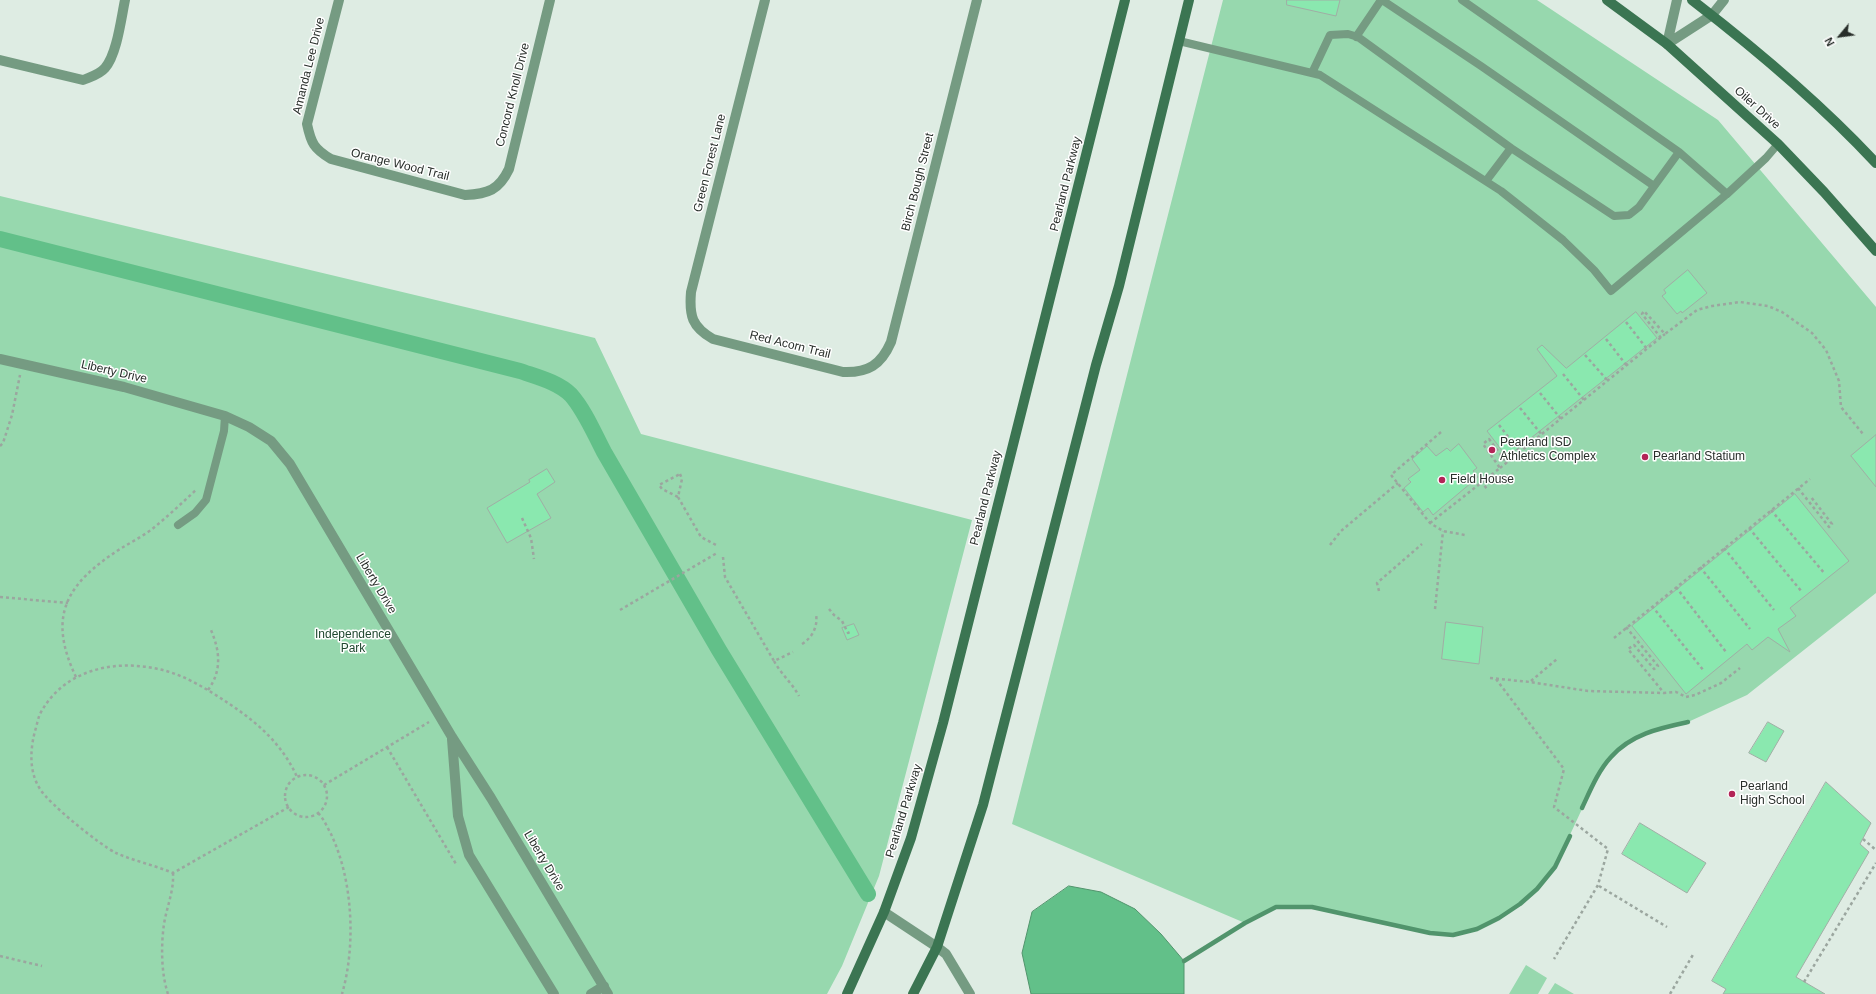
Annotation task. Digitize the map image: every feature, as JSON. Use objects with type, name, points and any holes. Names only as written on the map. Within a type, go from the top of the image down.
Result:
[{"type":"main road","name":"Pearland Parkway","points":[[847,994],[884,912],[911,838],[943,723],[1125,0]]},
{"type":"main road","points":[[913,994],[937,947],[983,805],[1055,530],[1096,365],[1119,286],[1189,0]]},
{"type":"main road","name":"Oiler Drive","points":[[1607,0],[1666,44],[1778,144],[1824,192],[1876,251]]},
{"type":"main road","points":[[1692,0],[1758,52],[1820,107],[1876,163]]},
{"type":"street","points":[[0,60],[83,80],[95,76],[105,68],[113,52],[125,0]]},
{"type":"street","name":"Amanda Lee Drive","points":[[310,139],[307,124],[339,0]]},
{"type":"street","name":"Concord Knoll Drive","points":[[491,190],[502,182],[509,169],[550,0]]},
{"type":"street","name":"Green Forest Lane","points":[[700,331],[691,314],[691,292],[765,0]]},
{"type":"street","name":"Birch Bough Street","points":[[874,365],[886,355],[891,342],[976,0]]},
{"type":"street","points":[[1666,44],[1677,0]]},
{"type":"street","points":[[1666,44],[1712,15],[1724,0]]},
{"type":"street","name":"Orange Wood Trail","points":[[310,139],[318,151],[331,159],[348,165],[465,195],[480,194],[491,190]]},
{"type":"street","name":"Red Acorn Trail","points":[[700,331],[713,339],[844,372],[859,372],[874,365]]},
{"type":"street","name":"Liberty Drive","points":[[0,359],[124,387],[225,416],[249,426],[271,441],[281,451],[452,737],[491,798],[606,990],[591,994]]},
{"type":"street","points":[[452,737],[458,816],[469,855],[554,994]]},
{"type":"street","points":[[884,912],[946,954],[970,994]]},
{"type":"lane","points":[[1356,37],[1382,0],[1481,66],[1654,186]]},
{"type":"lane","points":[[1462,0],[1679,152],[1727,194]]},
{"type":"lane","points":[[1312,73],[1330,35],[1348,34],[1356,37],[1511,148],[1614,216],[1629,215],[1639,207],[1679,152]]},
{"type":"lane","points":[[1179,41],[1320,75],[1486,181],[1535,217],[1563,240],[1594,270],[1611,291],[1727,194],[1766,158],[1778,144]]},
{"type":"lane","points":[[1486,181],[1511,148]]},
{"type":"lane","points":[[178,525],[194,513],[206,500],[224,431],[225,416]]},
{"type":"path","points":[[1430,524],[1542,435],[1665,334],[1697,310],[1712,306],[1740,302],[1768,306],[1782,312],[1812,333],[1826,350],[1839,381],[1841,407],[1863,434]]},
{"type":"path","points":[[1661,338],[1642,314],[1644,311],[1665,334]]},
{"type":"path","points":[[1626,322],[1647,349]]},
{"type":"path","points":[[1606,339],[1627,366]]},
{"type":"path","points":[[1585,355],[1608,381]]},
{"type":"path","points":[[0,446],[3,443],[12,415],[22,365]]},
{"type":"path","points":[[1563,374],[1584,400]]},
{"type":"path","points":[[1540,393],[1561,419]]},
{"type":"path","points":[[1520,408],[1542,435]]},
{"type":"path","points":[[1499,425],[1520,452]]},
{"type":"path","points":[[1441,432],[1392,475],[1430,524],[1443,531],[1465,535]]},
{"type":"path","points":[[1500,468],[1483,444],[1489,439],[1507,463]]},
{"type":"path","points":[[678,497],[682,479],[680,474],[659,484],[662,489],[678,497],[701,537],[716,545]]},
{"type":"path","points":[[76,677],[65,651],[62,631],[63,614],[80,580],[119,550],[151,530],[213,475]]},
{"type":"path","points":[[1614,638],[1810,479]]},
{"type":"path","points":[[1481,482],[1487,489]]},
{"type":"path","points":[[1330,544],[1341,531],[1398,483]]},
{"type":"path","points":[[1798,488],[1829,527],[1832,524],[1811,497]]},
{"type":"path","points":[[1771,510],[1825,574]]},
{"type":"path","points":[[522,518],[531,538],[534,559]]},
{"type":"path","points":[[1749,528],[1802,592]]},
{"type":"path","points":[[1435,609],[1443,531]]},
{"type":"path","points":[[1379,591],[1376,583],[1422,544]]},
{"type":"path","points":[[1724,548],[1774,610]]},
{"type":"path","points":[[620,610],[717,553]]},
{"type":"path","points":[[723,557],[725,577],[781,673],[791,682],[799,696]]},
{"type":"path","points":[[1700,567],[1750,629]]},
{"type":"path","points":[[1676,588],[1726,652]]},
{"type":"path","points":[[0,597],[68,603]]},
{"type":"path","points":[[1652,606],[1704,671]]},
{"type":"path","points":[[829,609],[842,621],[848,633],[852,631]]},
{"type":"path","points":[[802,644],[809,638],[814,630],[816,624],[816,614]]},
{"type":"path","points":[[1626,627],[1658,666],[1648,674]]},
{"type":"path","points":[[208,690],[217,673],[219,658],[215,639],[211,630]]},
{"type":"path","points":[[1654,669],[1634,644],[1628,649],[1664,693]]},
{"type":"path","points":[[774,661],[793,652]]},
{"type":"path","points":[[1530,682],[1558,659]]},
{"type":"path","points":[[289,807],[173,873],[106,847],[48,800],[39,789],[34,778],[31,764],[32,741],[40,714],[58,689],[76,677],[102,667],[130,665],[159,669],[208,690],[246,715],[284,752],[297,777]]},
{"type":"path","points":[[1490,678],[1530,682],[1588,691],[1676,692],[1686,697],[1699,694],[1721,684],[1740,668]]},
{"type":"path","points":[[1496,679],[1564,769],[1554,807],[1608,849],[1598,885],[1554,959]]},
{"type":"path","points":[[324,785],[430,722]]},
{"type":"path","points":[[387,747],[456,864]]},
{"type":"path","points":[[312,776],[318,778],[324,785],[327,796],[326,802],[318,813],[306,817],[293,812],[289,807],[286,793],[288,786],[297,777],[312,776]]},
{"type":"path","points":[[318,813],[335,844],[345,874],[350,919],[348,974],[342,994]]},
{"type":"path","points":[[1862,839],[1876,850]]},
{"type":"path","points":[[1804,982],[1876,862]]},
{"type":"path","points":[[168,994],[163,958],[164,924],[174,886],[173,873]]},
{"type":"path","points":[[1598,885],[1667,927]]},
{"type":"path","points":[[1670,994],[1694,953]]},
{"type":"path","points":[[0,956],[42,966]]},
{"type":"green space","name":"Pearland ISD Athletics Complex","points":[[1223,0],[1537,0],[1718,120],[1876,307],[1876,593],[1747,695],[1688,722],[1659,728],[1637,736],[1611,756],[1595,781],[1555,867],[1537,889],[1520,904],[1499,918],[1477,929],[1453,935],[1430,933],[1312,907],[1276,907],[1245,923],[1012,824]]},
{"type":"green space","name":"Independence Park","points":[[0,196],[595,338],[641,434],[972,520],[879,876],[842,966],[827,994],[0,994]]},
{"type":"green space","points":[[1526,965],[1547,978],[1538,994],[1509,994]]},
{"type":"green space","points":[[1555,983],[1574,994],[1548,994]]},
{"type":"shaded area","points":[[1069,886],[1101,892],[1135,909],[1161,934],[1184,961],[1184,994],[1031,994],[1022,953],[1032,912]]},
{"type":"building","points":[[1287,0],[1340,0],[1336,16],[1287,5]]},
{"type":"building","points":[[1688,270],[1707,293],[1682,313],[1681,311],[1677,314],[1662,296],[1666,293],[1664,290]]},
{"type":"building","points":[[1636,312],[1657,338],[1507,457],[1487,431],[1557,376],[1537,349],[1542,345],[1566,368]]},
{"type":"building","points":[[1876,435],[1876,487],[1851,456]]},
{"type":"building","name":"Field House","points":[[1459,444],[1477,468],[1473,471],[1478,477],[1433,515],[1428,508],[1423,512],[1404,488],[1411,482],[1408,479],[1420,470],[1412,459],[1427,446],[1436,456],[1447,448],[1450,451]]},
{"type":"building","points":[[547,469],[555,482],[537,494],[551,518],[507,543],[487,508],[530,482],[529,480]]},
{"type":"building","points":[[1795,494],[1849,561],[1790,608],[1796,616],[1778,629],[1790,652],[1768,637],[1752,650],[1747,644],[1686,694],[1632,626]]},
{"type":"building","points":[[1446,622],[1483,627],[1479,664],[1442,659]]},
{"type":"building","points":[[854,624],[859,635],[847,640],[842,628]]},
{"type":"building","points":[[1768,722],[1784,731],[1766,762],[1749,753]]},
{"type":"building","points":[[1826,782],[1871,823],[1860,844],[1869,852],[1796,977],[1825,994],[1723,994],[1726,989],[1712,981]]},
{"type":"building","points":[[1640,823],[1706,863],[1687,893],[1622,854]]},
{"type":"waterway","points":[[0,239],[520,371],[547,380],[566,390],[576,401],[585,415],[604,452],[719,650],[868,894]]},
{"type":"waterway","points":[[1582,808],[1602,768],[1619,749],[1646,733],[1688,722]]},
{"type":"waterway","points":[[1184,961],[1245,923],[1276,907],[1312,907],[1430,933],[1453,935],[1477,929],[1499,918],[1520,904],[1537,889],[1555,867],[1570,836]]},
{"type":"place","name":"Pearland ISD Athletics Complex","points":[[1492,450]]},
{"type":"place","name":"Pearland Statium","points":[[1645,457]]},
{"type":"place","name":"Field House","points":[[1442,480]]},
{"type":"place","name":"Pearland High School","points":[[1732,794]]}]
